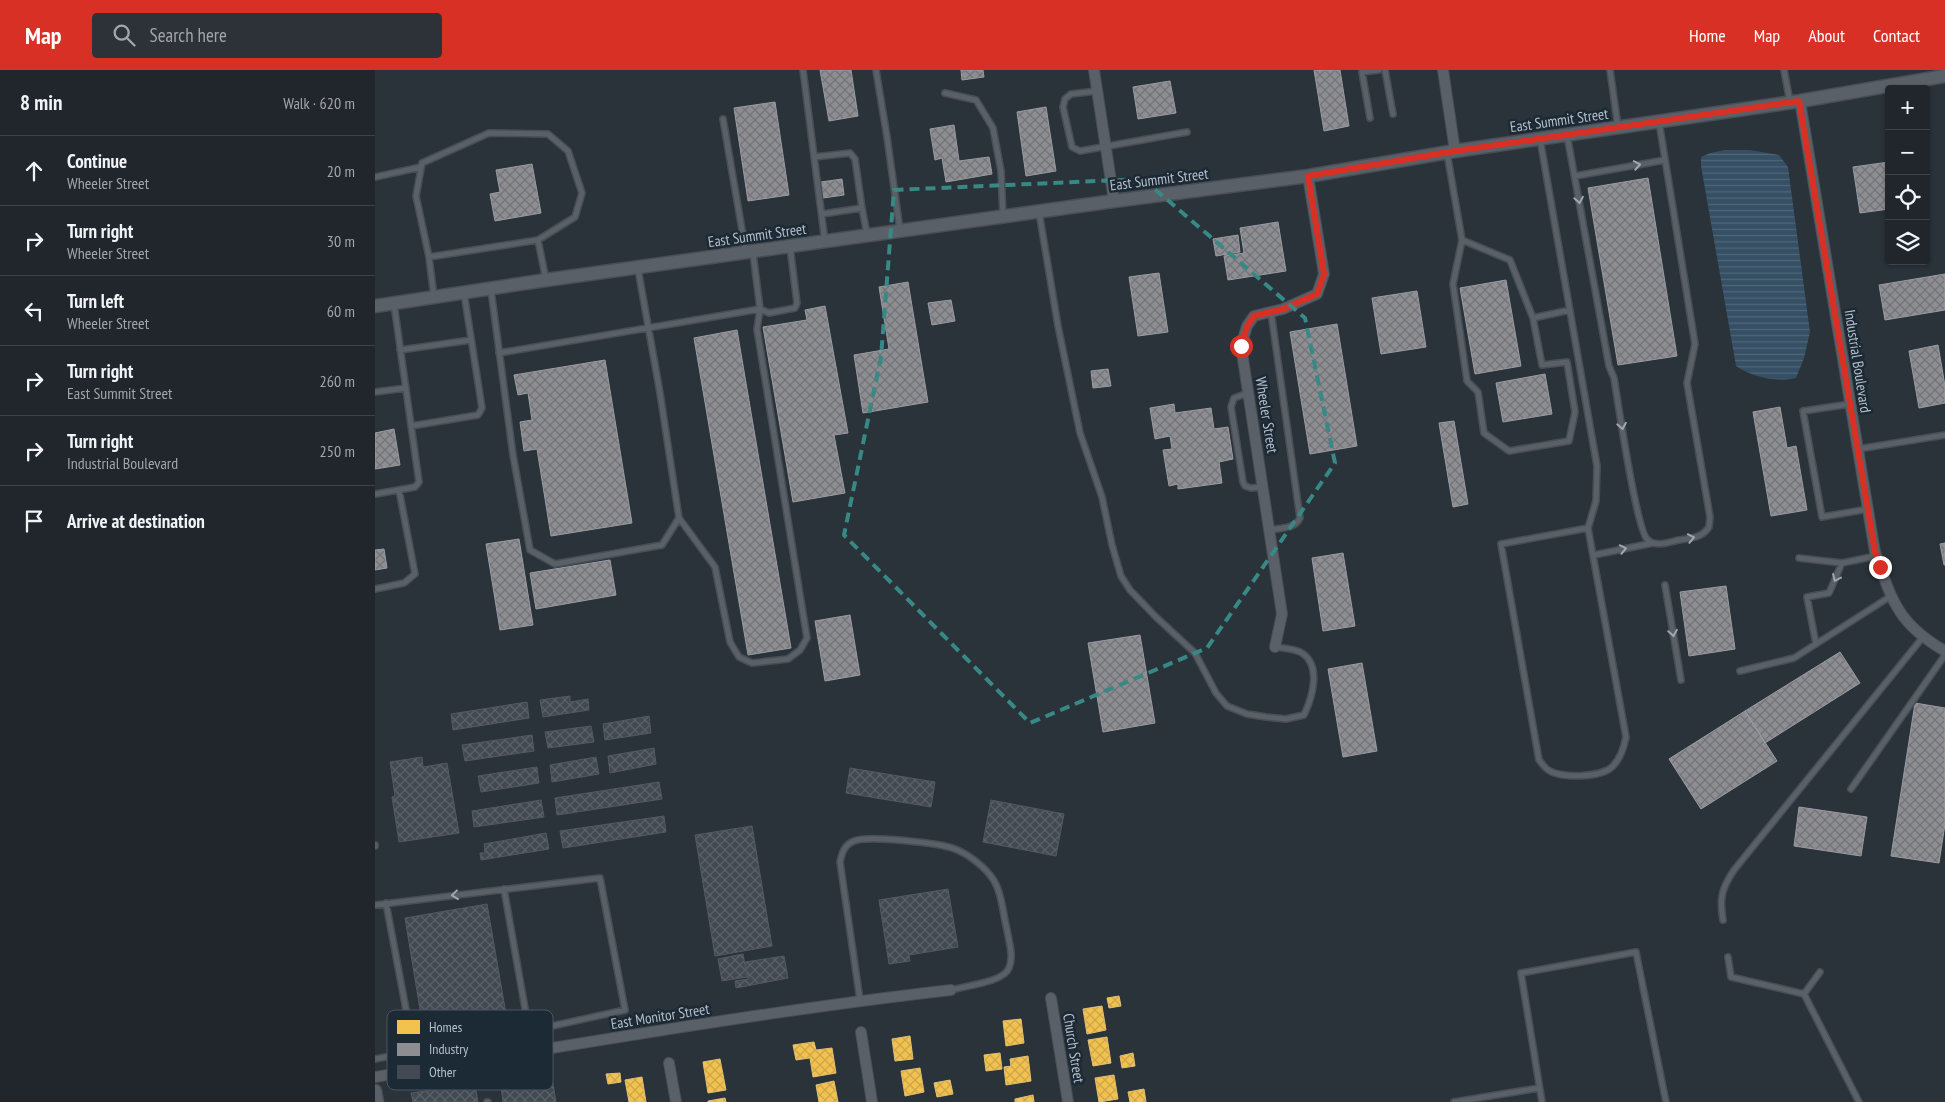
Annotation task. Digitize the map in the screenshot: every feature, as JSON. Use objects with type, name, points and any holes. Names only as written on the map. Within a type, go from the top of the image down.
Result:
[{"type":"street","points":[[1094,70],[1114,201]]},
{"type":"street","points":[[1443,70],[1451,152]]},
{"type":"street","name":"East Summit Street","points":[[375,306],[491,290],[546,280],[638,269],[1114,201],[1308,176],[1451,152],[1795,102],[1945,76]]},
{"type":"street","name":"Industrial Boulevard","points":[[1795,102],[1876,556],[1891,596],[1904,620],[1945,653]]},
{"type":"street","name":"Wheeler Street","points":[[1275,647],[1283,614],[1241,346],[1247,326],[1254,316],[1283,309],[1317,294],[1324,274],[1308,176]]},
{"type":"street","name":"East Monitor Street","points":[[553,1048],[859,1000],[951,990]]},
{"type":"street","name":"Church Street","points":[[1051,998],[1068,1102]]},
{"type":"street","points":[[861,1032],[872,1102]]},
{"type":"street","points":[[669,1063],[676,1102]]},
{"type":"street","points":[[375,1091],[377,1102]]},
{"type":"lane","points":[[803,70],[825,242]]},
{"type":"lane","points":[[876,70],[900,232]]},
{"type":"lane","points":[[1370,118],[1362,72],[1379,70]]},
{"type":"lane","points":[[1385,70],[1393,114]]},
{"type":"lane","points":[[1610,70],[1618,128]]},
{"type":"lane","points":[[1785,70],[1795,102]]},
{"type":"lane","points":[[1097,91],[1071,94],[1065,99],[1063,107],[1072,147],[1080,151],[1187,132]]},
{"type":"lane","points":[[945,93],[976,100],[993,128],[1001,171],[1003,217]]},
{"type":"lane","points":[[638,269],[660,393],[679,518],[715,567],[730,642],[739,657],[752,663],[788,659],[800,650],[807,638],[757,329],[760,309],[723,119]]},
{"type":"lane","points":[[1594,555],[1701,536],[1709,527],[1710,517],[1687,383],[1695,344],[1659,122]]},
{"type":"lane","points":[[429,257],[538,240],[575,217],[582,193],[568,151],[548,134],[489,133],[422,163],[417,196],[429,257],[434,298]]},
{"type":"lane","points":[[1567,135],[1591,274],[1609,366],[1614,378],[1638,510],[1644,534],[1653,543]]},
{"type":"lane","points":[[1540,139],[1597,466],[1596,501],[1588,528],[1626,738],[1623,749],[1613,767],[1601,772],[1572,777],[1547,769],[1539,760],[1501,544],[1588,528]]},
{"type":"lane","points":[[1451,152],[1462,240],[1453,284],[1467,381],[1478,392],[1484,433],[1509,451],[1569,441],[1575,412],[1567,362]]},
{"type":"lane","points":[[814,158],[850,154],[855,159],[868,236]]},
{"type":"lane","points":[[1575,176],[1665,160]]},
{"type":"lane","points":[[375,177],[421,168]]},
{"type":"lane","points":[[822,214],[862,208]]},
{"type":"lane","points":[[1039,212],[1058,326],[1081,433],[1102,497],[1112,545],[1121,576],[1130,590],[1195,653],[1216,693],[1227,706],[1247,714],[1266,717],[1286,719],[1304,714],[1310,702],[1314,682],[1311,664],[1301,653],[1275,647]]},
{"type":"lane","points":[[538,240],[546,280]]},
{"type":"lane","points":[[1462,240],[1510,260],[1533,318],[1542,366],[1579,360]]},
{"type":"lane","points":[[499,353],[760,309],[769,313],[795,308],[797,303],[790,247]]},
{"type":"lane","points":[[491,290],[513,455],[530,550],[555,564],[662,544],[679,518]]},
{"type":"lane","points":[[411,426],[479,415],[482,408],[464,293]]},
{"type":"lane","points":[[375,494],[415,487],[419,482],[394,303]]},
{"type":"lane","points":[[1533,318],[1570,310]]},
{"type":"lane","points":[[1269,530],[1293,526],[1300,518],[1271,312]]},
{"type":"lane","points":[[400,350],[471,340]]},
{"type":"lane","points":[[375,392],[406,388]]},
{"type":"lane","points":[[1248,393],[1234,398],[1231,407],[1243,482],[1245,486],[1251,488],[1263,487]]},
{"type":"lane","points":[[1850,404],[1803,411],[1821,517],[1868,509]]},
{"type":"lane","points":[[1858,449],[1945,435]]},
{"type":"lane","points":[[375,589],[405,583],[415,574],[399,490]]},
{"type":"lane","points":[[1799,558],[1843,563],[1876,556]]},
{"type":"lane","points":[[1816,644],[1807,597],[1829,593],[1843,563]]},
{"type":"lane","points":[[1665,585],[1681,680]]},
{"type":"lane","points":[[1740,670],[1794,658],[1891,596]]},
{"type":"lane","points":[[1723,920],[1721,897],[1725,884],[1734,870],[1923,637]]},
{"type":"lane","points":[[1851,789],[1945,653]]},
{"type":"lane","points":[[859,1000],[840,862],[842,852],[847,845],[855,840],[867,838],[942,844],[965,853],[993,879],[998,889],[1010,945],[1009,967],[1006,974],[997,979],[951,990]]},
{"type":"lane","points":[[375,905],[600,878],[625,1010],[553,1026]]},
{"type":"lane","points":[[504,889],[525,1010]]},
{"type":"lane","points":[[386,903],[406,1010]]},
{"type":"lane","points":[[1541,1102],[1521,973],[1637,952],[1666,1102]]},
{"type":"lane","points":[[1728,957],[1731,977],[1804,994],[1859,1102]]},
{"type":"lane","points":[[1804,994],[1820,972]]},
{"type":"lane","points":[[1454,1102],[1539,1088]]},
{"type":"highlighted area","points":[[1143,179],[1305,318],[1335,463],[1207,648],[1030,723],[844,535],[881,357],[894,190]]},
{"type":"water","points":[[1725,150],[1750,150],[1779,155],[1788,167],[1810,332],[1804,358],[1796,378],[1780,380],[1765,378],[1750,374],[1736,366],[1701,166],[1701,157]]},
{"type":"building: Homes","points":[[1119,996],[1121,1006],[1109,1008],[1107,998]]},
{"type":"building: Homes","points":[[1102,1006],[1106,1030],[1087,1034],[1083,1009]]},
{"type":"building: Homes","points":[[1021,1019],[1024,1043],[1006,1046],[1003,1021]]},
{"type":"building: Homes","points":[[910,1036],[913,1059],[895,1061],[892,1039]]},
{"type":"building: Homes","points":[[1107,1037],[1111,1063],[1093,1066],[1088,1040]]},
{"type":"building: Homes","points":[[814,1042],[816,1050],[832,1048],[836,1073],[813,1077],[810,1058],[796,1060],[793,1045]]},
{"type":"building: Homes","points":[[1000,1053],[1002,1069],[986,1071],[984,1055]]},
{"type":"building: Homes","points":[[1133,1053],[1135,1066],[1122,1068],[1120,1056]]},
{"type":"building: Homes","points":[[1028,1056],[1031,1081],[1006,1085],[1004,1067],[1011,1066],[1010,1059]]},
{"type":"building: Homes","points":[[720,1059],[726,1090],[708,1093],[703,1062]]},
{"type":"building: Homes","points":[[920,1068],[924,1092],[905,1096],[901,1071]]},
{"type":"building: Homes","points":[[620,1073],[621,1082],[608,1084],[606,1074]]},
{"type":"building: Homes","points":[[1114,1075],[1118,1099],[1099,1102],[1095,1078]]},
{"type":"building: Homes","points":[[642,1077],[646,1102],[629,1102],[625,1080]]},
{"type":"building: Homes","points":[[950,1080],[953,1094],[937,1097],[934,1083]]},
{"type":"building: Homes","points":[[834,1081],[838,1102],[819,1102],[816,1085]]},
{"type":"building: Homes","points":[[1144,1089],[1146,1102],[1130,1102],[1128,1092]]},
{"type":"building: Homes","points":[[1033,1095],[1034,1102],[1015,1102],[1015,1099]]},
{"type":"building: Homes","points":[[725,1098],[726,1102],[708,1102],[708,1101]]},
{"type":"building: Industry","points":[[820,70],[851,70],[858,116],[829,121]]},
{"type":"building: Industry","points":[[961,70],[983,70],[984,77],[962,80]]},
{"type":"building: Industry","points":[[1314,70],[1340,70],[1349,126],[1324,131]]},
{"type":"building: Industry","points":[[1170,81],[1176,113],[1138,119],[1133,87]]},
{"type":"building: Industry","points":[[775,102],[789,195],[748,201],[734,108]]},
{"type":"building: Industry","points":[[1046,107],[1056,171],[1026,176],[1017,112]]},
{"type":"building: Industry","points":[[954,125],[959,161],[989,157],[992,174],[946,182],[942,158],[935,160],[930,129]]},
{"type":"building: Industry","points":[[1885,163],[1885,210],[1860,213],[1853,167]]},
{"type":"building: Industry","points":[[532,164],[541,213],[495,221],[490,194],[500,192],[496,170]]},
{"type":"building: Industry","points":[[1648,178],[1677,356],[1618,365],[1588,188]]},
{"type":"building: Industry","points":[[842,179],[844,195],[823,198],[821,182]]},
{"type":"building: Industry","points":[[1278,222],[1286,271],[1228,280],[1224,256],[1244,253],[1240,228]]},
{"type":"building: Industry","points":[[1238,235],[1240,252],[1216,256],[1213,239]]},
{"type":"building: Industry","points":[[1159,273],[1168,332],[1138,336],[1129,277]]},
{"type":"building: Industry","points":[[1945,274],[1945,310],[1885,320],[1879,285]]},
{"type":"building: Industry","points":[[1506,280],[1521,366],[1475,374],[1460,288]]},
{"type":"building: Industry","points":[[908,282],[928,402],[863,413],[854,355],[889,349],[879,287]]},
{"type":"building: Industry","points":[[1417,291],[1426,347],[1381,354],[1372,298]]},
{"type":"building: Industry","points":[[951,300],[955,321],[932,325],[928,303]]},
{"type":"building: Industry","points":[[825,306],[848,433],[834,435],[845,493],[793,502],[763,327],[807,320],[805,310]]},
{"type":"building: Industry","points":[[1337,324],[1357,446],[1310,454],[1290,332]]},
{"type":"building: Industry","points":[[737,330],[791,648],[748,655],[694,338]]},
{"type":"building: Industry","points":[[1938,345],[1945,386],[1945,403],[1919,408],[1909,351]]},
{"type":"building: Industry","points":[[605,360],[632,523],[551,536],[537,449],[524,451],[520,422],[532,420],[528,393],[518,395],[514,375]]},
{"type":"building: Industry","points":[[1108,369],[1111,386],[1093,388],[1091,371]]},
{"type":"building: Industry","points":[[1545,374],[1552,414],[1503,422],[1496,383]]},
{"type":"building: Industry","points":[[1174,404],[1175,413],[1211,408],[1214,429],[1228,427],[1233,459],[1219,462],[1222,483],[1178,489],[1178,484],[1169,486],[1163,450],[1172,449],[1170,436],[1155,439],[1150,408]]},
{"type":"building: Industry","points":[[1780,407],[1787,448],[1796,446],[1807,510],[1771,516],[1753,412]]},
{"type":"building: Industry","points":[[1454,421],[1468,504],[1453,507],[1439,423]]},
{"type":"building: Industry","points":[[394,429],[400,465],[375,469],[375,433]]},
{"type":"building: Industry","points":[[519,539],[533,625],[500,630],[486,544]]},
{"type":"building: Industry","points":[[1945,543],[1945,565],[1944,565],[1940,544]]},
{"type":"building: Industry","points":[[384,549],[387,568],[375,570],[375,550]]},
{"type":"building: Industry","points":[[1343,553],[1355,626],[1323,631],[1312,558]]},
{"type":"building: Industry","points":[[610,560],[616,595],[536,609],[530,573]]},
{"type":"building: Industry","points":[[1726,586],[1735,649],[1689,656],[1680,592]]},
{"type":"building: Industry","points":[[850,615],[860,675],[825,681],[815,621]]},
{"type":"building: Industry","points":[[1140,635],[1155,723],[1103,732],[1088,643]]},
{"type":"building: Industry","points":[[1840,652],[1860,683],[1765,743],[1745,711]]},
{"type":"building: Industry","points":[[1362,663],[1377,751],[1343,757],[1328,669]]},
{"type":"building: Industry","points":[[1915,703],[1945,708],[1945,824],[1939,863],[1891,856]]},
{"type":"building: Industry","points":[[1745,711],[1777,761],[1701,809],[1669,759]]},
{"type":"building: Industry","points":[[1799,807],[1867,817],[1861,856],[1794,846]]},
{"type":"building: Other","points":[[570,696],[570,702],[588,699],[589,710],[543,717],[540,700]]},
{"type":"building: Other","points":[[527,702],[529,718],[453,730],[451,714]]},
{"type":"building: Other","points":[[649,716],[651,733],[605,740],[603,724]]},
{"type":"building: Other","points":[[591,726],[594,742],[548,748],[545,732]]},
{"type":"building: Other","points":[[532,735],[534,751],[465,761],[462,745]]},
{"type":"building: Other","points":[[654,748],[656,764],[610,773],[608,756]]},
{"type":"building: Other","points":[[422,757],[423,767],[447,763],[459,833],[399,842],[392,797],[395,796],[390,762]]},
{"type":"building: Other","points":[[596,757],[599,774],[552,782],[550,765]]},
{"type":"building: Other","points":[[537,767],[539,783],[481,792],[478,776]]},
{"type":"building: Other","points":[[850,768],[935,782],[931,807],[846,793]]},
{"type":"building: Other","points":[[659,782],[662,799],[557,815],[555,798]]},
{"type":"building: Other","points":[[541,800],[544,817],[474,827],[472,811]]},
{"type":"building: Other","points":[[991,800],[1064,814],[1056,856],[983,842]]},
{"type":"building: Other","points":[[664,816],[666,832],[563,848],[560,831]]},
{"type":"building: Other","points":[[752,826],[772,946],[715,956],[695,835]]},
{"type":"building: Other","points":[[546,833],[549,849],[481,860],[480,853],[485,853],[484,844]]},
{"type":"building: Other","points":[[948,889],[958,947],[909,955],[910,961],[889,964],[879,900]]},
{"type":"building: Other","points":[[487,904],[505,1010],[420,1010],[405,918]]},
{"type":"building: Other","points":[[743,954],[747,977],[722,981],[718,959]]},
{"type":"building: Other","points":[[784,956],[788,978],[736,988],[735,981],[748,979],[745,962]]},
{"type":"building: Other","points":[[553,1084],[556,1102],[503,1102],[501,1090],[553,1090]]},
{"type":"building: Other","points":[[432,1090],[476,1090],[478,1102],[413,1102],[411,1093]]},
{"type":"route","points":[[1241,346],[1247,326],[1254,316],[1283,309],[1317,294],[1324,274],[1308,176],[1455,151],[1799,101],[1875,552],[1880,567]]}]
